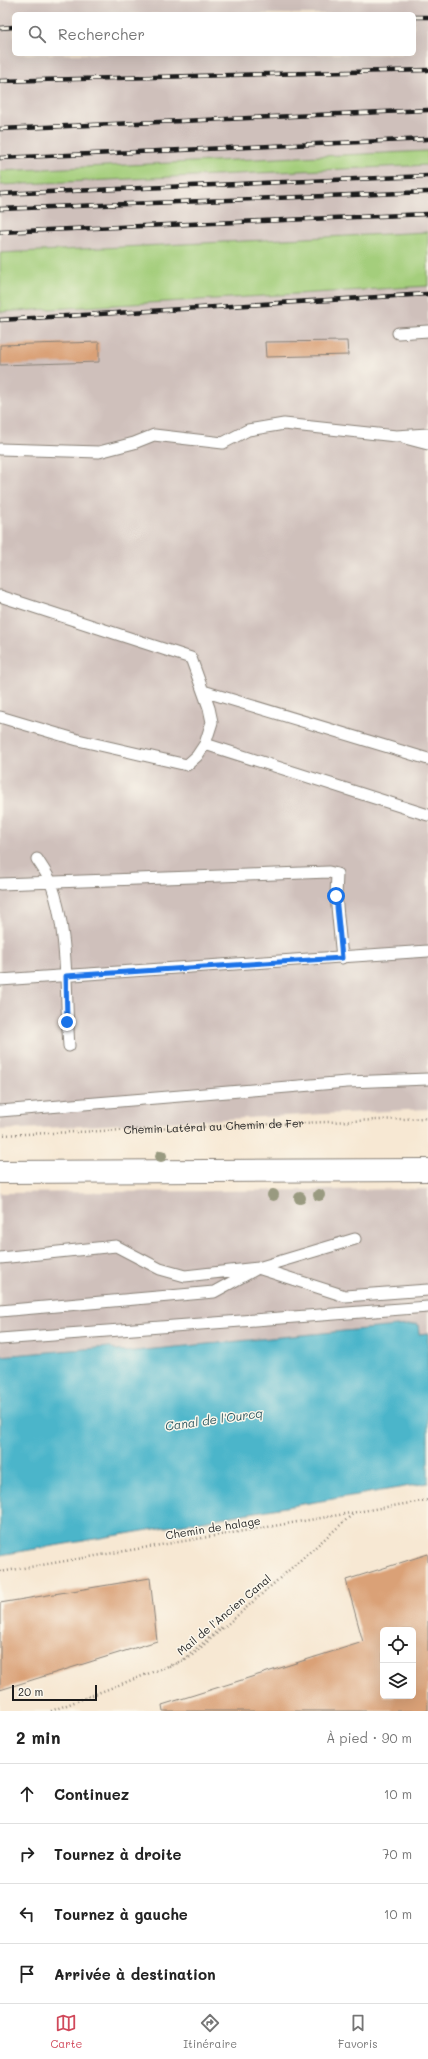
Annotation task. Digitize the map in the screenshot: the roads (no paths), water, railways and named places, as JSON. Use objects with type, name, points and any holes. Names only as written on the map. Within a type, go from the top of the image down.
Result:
[{"type":"street","points":[[0,1172],[428,1170]]},
{"type":"lane","points":[[398,333],[428,331]]},
{"type":"lane","points":[[0,449],[99,452],[134,443],[154,435],[223,443],[248,430],[284,424],[396,436],[428,444]]},
{"type":"lane","points":[[396,436],[428,434]]},
{"type":"lane","points":[[0,596],[191,658],[204,691],[212,722],[205,744],[197,756],[187,765],[78,740],[0,717]]},
{"type":"lane","points":[[204,691],[428,759]]},
{"type":"lane","points":[[205,744],[428,815]]},
{"type":"lane","points":[[37,859],[51,882],[60,924],[66,976],[69,1046]]},
{"type":"lane","points":[[0,884],[329,872],[337,874],[336,896],[342,958]]},
{"type":"lane","points":[[0,980],[428,951]]},
{"type":"lane","points":[[0,1111],[347,1082],[428,1079]]},
{"type":"lane","points":[[0,1258],[116,1246],[160,1268],[186,1276],[258,1268],[355,1239]]},
{"type":"lane","points":[[0,1311],[214,1292],[258,1268],[344,1296],[428,1290]]},
{"type":"lane","points":[[0,1339],[428,1307]]},
{"type":"water","name":"Canal de l'Ourcq","points":[[418,1324],[419,1334],[428,1333],[428,1483],[0,1555],[0,1356],[109,1347],[123,1352]]},
{"type":"railway","points":[[416,17],[428,17]]},
{"type":"railway","points":[[0,28],[12,27]]},
{"type":"railway","points":[[0,81],[428,70]]},
{"type":"railway","points":[[0,129],[428,110]]},
{"type":"railway","points":[[0,158],[428,139]]},
{"type":"railway","points":[[0,194],[428,176]]},
{"type":"railway","points":[[0,209],[428,192]]},
{"type":"railway","points":[[0,232],[428,214]]},
{"type":"railway","points":[[0,320],[428,294]]}]
